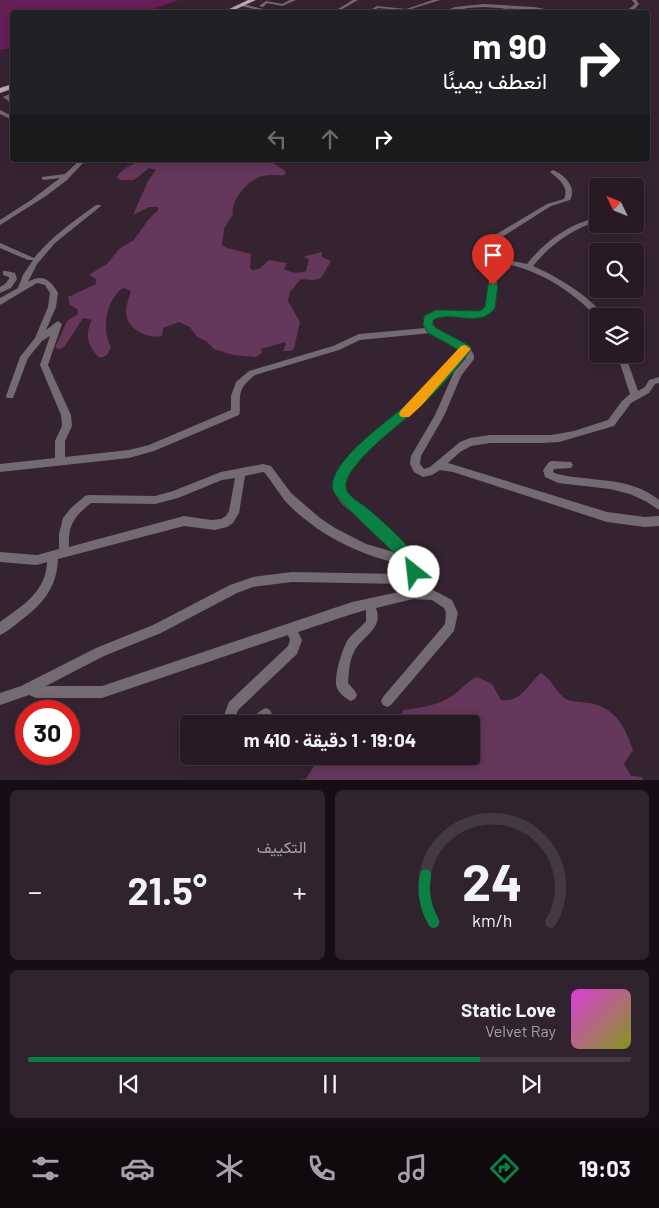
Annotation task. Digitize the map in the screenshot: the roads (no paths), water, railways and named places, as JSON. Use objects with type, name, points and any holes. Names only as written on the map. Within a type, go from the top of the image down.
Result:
[{"type":"main road","points":[[231,10],[253,0]]},
{"type":"street","points":[[259,7],[266,2],[282,5],[294,0]]},
{"type":"street","points":[[338,10],[356,0]]},
{"type":"street","points":[[372,10],[377,7],[405,10],[438,0]]},
{"type":"street","points":[[628,10],[634,8],[637,4],[634,0]]},
{"type":"street","points":[[451,10],[526,2]]},
{"type":"street","points":[[512,4],[548,10]]},
{"type":"street","points":[[243,5],[276,10]]},
{"type":"street","points":[[484,5],[515,10]]},
{"type":"street","points":[[259,7],[265,10]]},
{"type":"street","points":[[0,106],[9,112]]},
{"type":"street","points":[[67,177],[66,173],[74,162]]},
{"type":"street","points":[[0,222],[36,202],[67,177],[81,162]]},
{"type":"street","points":[[553,172],[562,178],[569,187],[570,196],[567,200],[549,205],[496,237],[491,246],[493,285],[490,308],[478,315],[436,314],[428,319],[427,322],[432,330],[466,349],[470,355],[470,360],[457,374],[439,416],[415,460],[418,469],[423,473],[430,472],[439,466],[456,448],[471,442],[504,438],[550,439],[611,423],[617,418],[624,405],[635,396],[645,393],[652,382],[659,380]]},
{"type":"street","points":[[44,178],[67,177]]},
{"type":"street","points":[[20,289],[30,265],[66,228],[98,206]]},
{"type":"street","points":[[529,267],[541,250],[557,236],[589,223]]},
{"type":"street","points":[[2,248],[31,258]]},
{"type":"street","points":[[491,259],[529,267],[563,284],[593,308]]},
{"type":"street","points":[[0,290],[8,286],[13,279],[12,275],[6,273]]},
{"type":"street","points":[[0,302],[36,280],[49,284],[54,293],[52,307],[43,324],[40,338]]},
{"type":"street","points":[[10,396],[24,357],[40,338],[58,324],[44,365],[66,415],[67,426],[60,441],[60,462]]},
{"type":"street","points":[[0,468],[110,457],[151,448],[236,412],[235,396],[240,382],[252,373],[336,348],[359,337],[432,330]]},
{"type":"street","points":[[0,699],[29,688],[100,652],[173,621],[210,600],[253,582],[292,577],[409,578],[414,572],[411,560],[364,514],[344,498],[339,490],[339,482],[345,470],[366,445],[418,402],[466,349]]},
{"type":"street","points":[[623,363],[635,396]]},
{"type":"street","points":[[568,465],[552,465],[548,470],[548,474],[558,479],[617,486],[644,496],[659,506]]},
{"type":"street","points":[[439,466],[453,468],[607,517],[637,521],[659,520]]},
{"type":"street","points":[[0,628],[33,605],[43,595],[50,583],[59,554],[66,520],[89,500],[155,500],[174,495],[222,476],[256,468],[268,469],[292,502],[326,529],[370,549],[397,558],[411,560]]},
{"type":"street","points":[[0,557],[37,560],[184,520],[215,525],[229,521],[235,511],[241,472]]},
{"type":"street","points":[[29,688],[36,692],[102,692],[291,628],[369,604],[413,594],[426,594],[438,598],[448,604],[452,614],[450,627],[387,700]]},
{"type":"street","points":[[351,695],[342,686],[342,683],[349,650],[373,621],[373,612],[369,604]]},
{"type":"street","points":[[230,715],[233,706],[293,650],[296,640],[291,628]]}]
